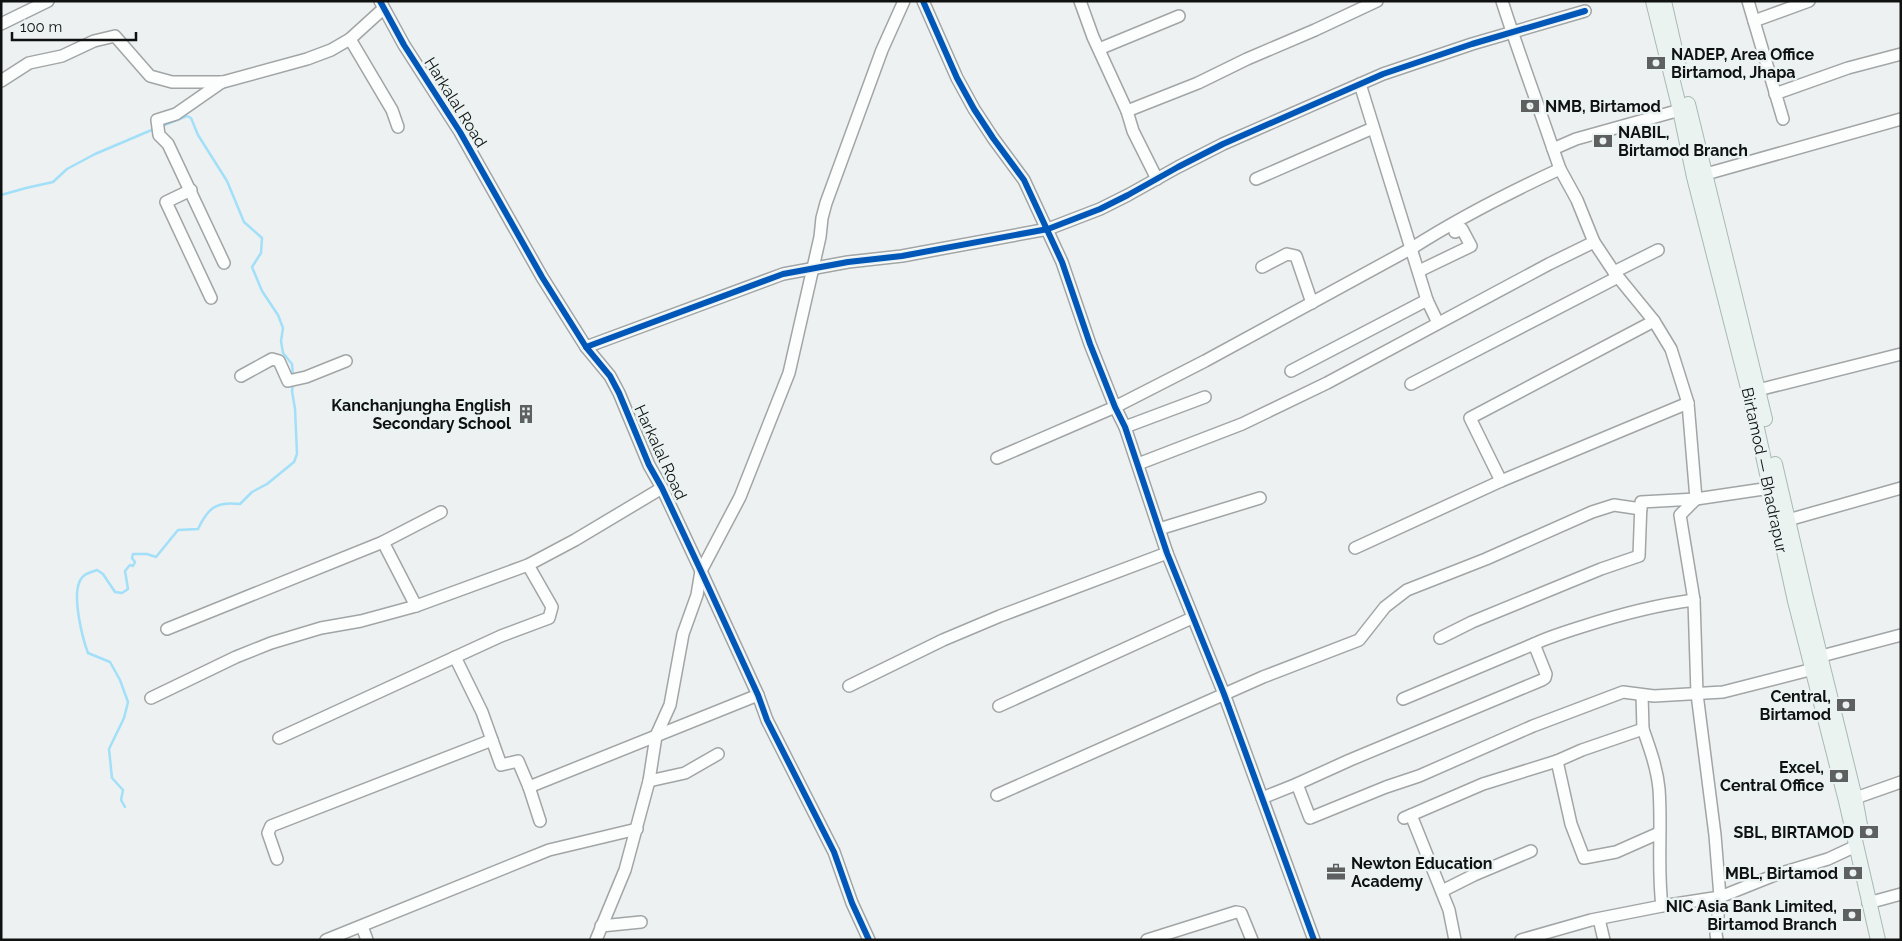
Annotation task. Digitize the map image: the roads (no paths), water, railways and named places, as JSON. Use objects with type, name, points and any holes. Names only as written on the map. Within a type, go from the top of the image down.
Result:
[{"type":"main road","name":"Birtamod — Bhadrapur","points":[[1653,1],[1680,110],[1700,176]]},
{"type":"main road","name":"Birtamod — Bhadrapur","points":[[1664,1],[1700,176],[1776,487],[1788,520],[1817,663],[1850,800],[1863,842],[1878,940]]},
{"type":"main road","name":"Birtamod — Bhadrapur","points":[[1776,487],[1776,522],[1817,663]]},
{"type":"main road","name":"Birtamod — Bhadrapur","points":[[1850,800],[1856,846],[1887,940]]},
{"type":"street","points":[[1,24],[48,1]]},
{"type":"street","points":[[596,940],[625,870],[637,829],[649,781],[656,736],[670,705],[683,634],[697,595],[701,571],[740,497],[789,373],[826,203],[882,50],[904,1]]},
{"type":"street","points":[[923,1],[957,78],[993,138],[1024,180],[1062,262],[1115,407],[1125,427],[1167,552],[1224,694],[1314,940]]},
{"type":"street","points":[[1080,1],[1099,49],[1128,111],[1133,131],[1156,179]]},
{"type":"street","points":[[1128,111],[1198,83],[1377,1]]},
{"type":"street","points":[[1502,1],[1560,168],[1577,200],[1594,242],[1616,274],[1654,321],[1671,349],[1688,403],[1696,499]]},
{"type":"street","points":[[1748,1],[1783,119]]},
{"type":"street","points":[[1754,21],[1809,1]]},
{"type":"street","points":[[1,81],[29,63],[62,56],[94,41],[115,36],[150,76],[172,82],[223,82],[306,59],[331,50],[350,39],[382,5]]},
{"type":"street","name":"Harkalal Road","points":[[382,5],[460,132],[542,277],[586,347],[610,376],[619,393],[649,465],[662,488],[701,571],[758,695],[767,720],[834,852],[852,902],[869,940]]},
{"type":"street","points":[[586,347],[783,274],[848,262],[902,256],[1048,229],[1100,209],[1223,144],[1360,84],[1424,60],[1585,11]]},
{"type":"street","points":[[1099,49],[1179,16]]},
{"type":"street","points":[[350,39],[392,110],[398,128]]},
{"type":"street","points":[[1775,94],[1848,68],[1901,54]]},
{"type":"street","points":[[223,82],[176,114],[158,120],[159,135],[168,144],[224,263]]},
{"type":"street","points":[[1360,84],[1394,199],[1412,248],[1426,300],[1438,323]]},
{"type":"street","points":[[1553,149],[1576,140],[1680,110]]},
{"type":"street","points":[[1700,176],[1901,119]]},
{"type":"street","points":[[1256,179],[1373,128]]},
{"type":"street","points":[[997,458],[1115,407],[1312,303],[1441,230],[1560,168]]},
{"type":"street","points":[[191,190],[166,202],[210,298]]},
{"type":"street","points":[[1419,272],[1471,246],[1462,229],[1455,232]]},
{"type":"street","points":[[1138,464],[1242,424],[1327,383],[1594,242]]},
{"type":"street","points":[[1412,384],[1658,250]]},
{"type":"street","points":[[1262,267],[1287,254],[1296,256],[1312,303]]},
{"type":"street","points":[[1291,371],[1426,300]]},
{"type":"street","points":[[1501,481],[1470,418],[1654,321]]},
{"type":"street","points":[[1754,391],[1901,354]]},
{"type":"street","points":[[241,376],[272,359],[278,361],[288,381],[306,377],[346,362]]},
{"type":"street","points":[[1125,427],[1205,397]]},
{"type":"street","points":[[1356,548],[1501,481],[1688,403]]},
{"type":"street","points":[[1440,638],[1472,622],[1600,569],[1639,556],[1641,502],[1696,499],[1776,487]]},
{"type":"street","points":[[151,698],[236,657],[271,643],[321,628],[361,621],[416,606],[528,565],[575,540],[662,488]]},
{"type":"street","points":[[1788,520],[1901,488]]},
{"type":"street","points":[[1159,529],[1260,498]]},
{"type":"street","points":[[1696,499],[1680,514],[1694,600],[1697,694],[1715,835],[1720,897],[1716,934],[1718,940]]},
{"type":"street","points":[[998,795],[1262,677],[1359,640],[1385,607],[1407,590],[1536,538],[1592,512],[1614,505],[1641,509]]},
{"type":"street","points":[[167,628],[383,542],[441,512]]},
{"type":"street","points":[[383,542],[416,606]]},
{"type":"street","points":[[849,686],[943,640],[1167,552]]},
{"type":"street","points":[[279,738],[501,636],[549,618],[552,607],[528,565]]},
{"type":"street","points":[[1403,699],[1546,638],[1608,618],[1694,600]]},
{"type":"street","points":[[1000,706],[1192,618]]},
{"type":"street","points":[[1298,784],[1310,818],[1447,765],[1533,726],[1623,692],[1654,696],[1723,692],[1901,635]]},
{"type":"street","points":[[1262,798],[1542,680],[1546,674],[1534,644]]},
{"type":"street","points":[[455,657],[482,712],[501,765],[518,761],[540,821]]},
{"type":"street","points":[[529,787],[758,695]]},
{"type":"street","points":[[1642,695],[1644,729],[1655,764],[1658,781],[1659,882],[1662,906]]},
{"type":"street","points":[[1455,940],[1449,910],[1442,891],[1408,816],[1483,784],[1557,761],[1582,750],[1644,729]]},
{"type":"street","points":[[277,859],[268,833],[272,826],[492,740]]},
{"type":"street","points":[[649,781],[685,773],[718,754]]},
{"type":"street","points":[[1557,761],[1572,824],[1584,858],[1616,852],[1660,833]]},
{"type":"street","points":[[1850,800],[1901,782]]},
{"type":"street","points":[[326,940],[549,850],[637,829]]},
{"type":"street","points":[[1521,940],[1599,919],[1662,906],[1720,897],[1775,875],[1828,859],[1856,846]]},
{"type":"street","points":[[1442,891],[1531,851]]},
{"type":"street","points":[[1873,902],[1901,894]]},
{"type":"street","points":[[1147,940],[1236,912],[1241,913],[1252,940]]},
{"type":"street","points":[[1599,919],[1604,940]]},
{"type":"street","points":[[601,926],[641,922]]},
{"type":"waterway","points":[[162,126],[187,116],[191,118],[198,135],[227,181],[244,222],[262,238],[261,253],[252,267],[262,291],[278,315],[283,328],[281,341],[283,353],[292,364],[293,376]]},
{"type":"waterway","points":[[1,195],[53,182],[67,169],[95,154],[154,129]]},
{"type":"waterway","points":[[125,807],[121,800],[123,790],[112,778],[109,749],[124,718],[128,702],[120,680],[110,662],[88,653],[83,638],[78,608],[77,590],[80,580],[97,570],[103,574],[115,592],[122,593],[128,589],[125,571],[130,565],[133,566],[135,562],[132,558],[133,554],[147,554],[156,557],[178,530],[198,529],[209,511],[219,505],[240,504],[252,492],[267,484],[294,462],[297,454],[293,384]]},
{"type":"place","name":"NADEP, Area Office Birtamod, Jhapa","points":[[1656,63]]},
{"type":"place","name":"NMB, Birtamod","points":[[1530,106]]},
{"type":"place","name":"NABIL, Birtamod Branch","points":[[1603,141]]},
{"type":"place","name":"Kanchanjungha English Secondary School","points":[[526,414]]},
{"type":"place","name":"Central, Birtamod","points":[[1846,705]]},
{"type":"place","name":"Excel, Central Office","points":[[1839,776]]},
{"type":"place","name":"SBL, BIRTAMOD","points":[[1869,832]]},
{"type":"place","name":"Newton Education Academy","points":[[1336,872]]},
{"type":"place","name":"MBL, Birtamod","points":[[1853,873]]},
{"type":"place","name":"NIC Asia Bank Limited, Birtamod Branch","points":[[1852,915]]}]
